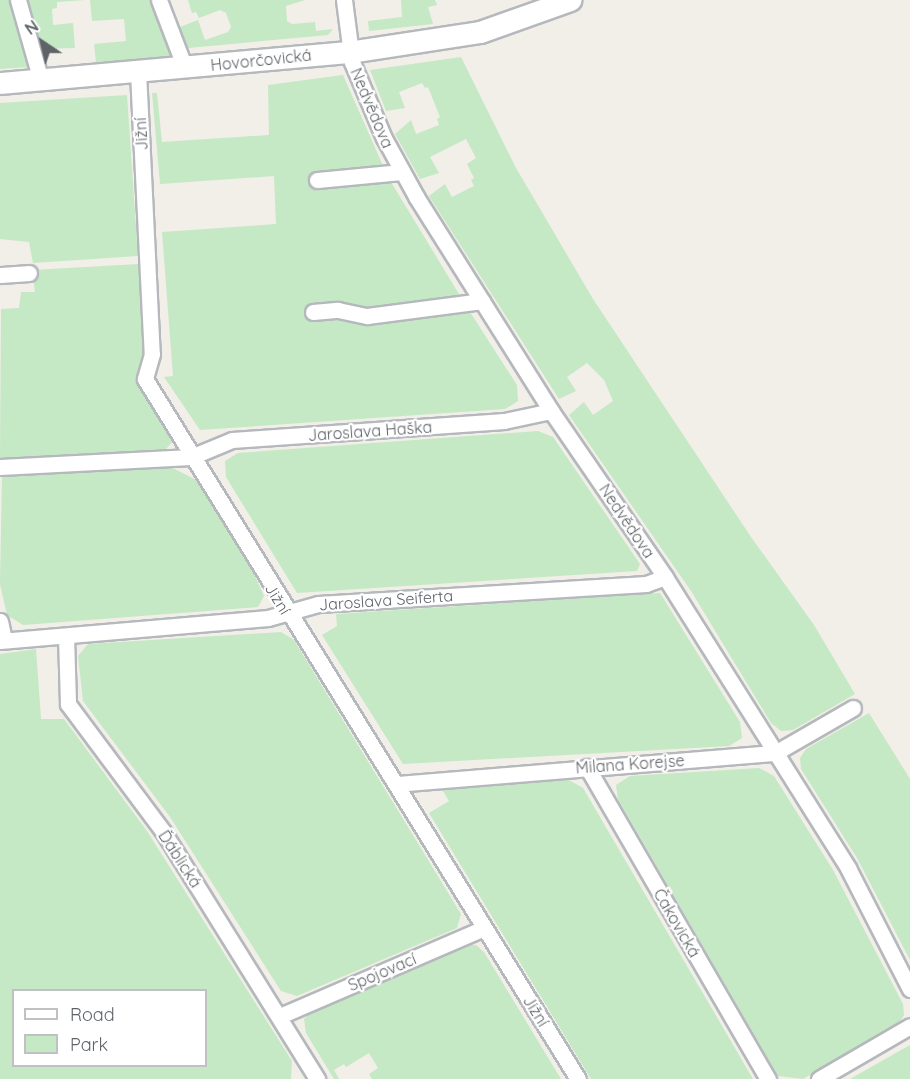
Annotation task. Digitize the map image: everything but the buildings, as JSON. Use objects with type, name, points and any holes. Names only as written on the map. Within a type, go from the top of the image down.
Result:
[{"type":"street","points":[[18,0],[41,81]]},
{"type":"street","points":[[159,0],[185,68]]},
{"type":"street","name":"Nedvědova","points":[[344,0],[349,51],[384,138],[402,172],[551,411],[665,576],[849,868],[910,988]]},
{"type":"street","name":"Hovorčovická","points":[[0,83],[185,68],[349,51],[480,32],[570,0]]},
{"type":"street","name":"Jižní","points":[[138,72],[152,354],[145,379],[286,612],[396,784],[578,1079]]},
{"type":"street","points":[[317,180],[402,172]]},
{"type":"street","points":[[0,275],[29,273]]},
{"type":"street","points":[[313,312],[338,310],[367,316],[482,301]]},
{"type":"street","name":"Jaroslava Haška","points":[[0,468],[191,457],[232,440],[504,421],[551,411]]},
{"type":"street","name":"Jaroslava Seiferta","points":[[2,640],[268,618],[318,604],[646,584],[665,576]]},
{"type":"street","points":[[0,621],[2,640]]},
{"type":"street","name":"Ďáblická","points":[[66,636],[68,704],[164,833],[280,1016],[312,1077]]},
{"type":"street","name":"Milana Korejse","points":[[396,784],[775,753],[853,708]]},
{"type":"street","name":"Čakovická","points":[[586,767],[768,1079]]},
{"type":"street","name":"Spojovací","points":[[280,1016],[484,928]]},
{"type":"street","points":[[819,1079],[910,1026]]},
{"type":"green space","points":[[0,0],[9,0],[29,67],[0,69]]},
{"type":"green space","points":[[26,0],[85,0],[57,2],[57,8],[52,9],[53,25],[73,23],[75,48],[40,49]]},
{"type":"green space","points":[[90,0],[151,0],[174,59],[96,62],[94,44],[126,41],[124,19],[92,21]]},
{"type":"green space","points":[[188,0],[305,0],[286,6],[287,21],[292,24],[315,22],[316,31],[333,29],[328,35],[188,48],[180,27],[198,20],[205,40],[228,32],[231,27],[226,13],[220,10],[199,18],[196,12],[192,13]]},
{"type":"green space","points":[[401,0],[435,0],[437,5],[428,7],[433,24],[369,31],[368,21],[402,17]]},
{"type":"green space","points":[[461,57],[516,168],[593,299],[751,537],[814,625],[855,694],[793,730],[781,731],[771,723],[691,591],[569,415],[584,402],[593,415],[613,401],[604,380],[587,363],[567,377],[576,391],[559,399],[429,196],[445,184],[452,197],[474,186],[471,180],[474,178],[467,164],[476,158],[466,139],[430,157],[439,173],[420,179],[395,134],[411,120],[416,134],[439,125],[437,119],[440,117],[428,87],[425,88],[422,83],[399,92],[405,108],[386,111],[370,70]]},
{"type":"green space","points":[[343,75],[384,168],[313,175],[314,188],[391,182],[462,299],[365,308],[313,306],[314,320],[336,317],[366,321],[470,312],[517,385],[518,401],[505,409],[200,430],[164,377],[173,376],[162,232],[276,224],[274,176],[160,184],[152,93],[157,93],[162,142],[269,135],[268,85]]},
{"type":"green space","points":[[127,95],[138,256],[33,263],[29,242],[0,239],[0,103]]},
{"type":"green space","points":[[139,264],[145,351],[136,379],[173,441],[166,449],[0,460],[1,309],[19,308],[21,292],[35,292],[32,270]]},
{"type":"green space","points":[[538,431],[553,437],[640,564],[637,571],[297,593],[226,477],[225,461],[238,453]]},
{"type":"green space","points":[[171,467],[198,481],[254,574],[264,596],[258,607],[23,625],[7,615],[0,584],[2,476]]},
{"type":"green space","points":[[660,593],[740,722],[742,738],[729,746],[403,764],[322,635],[337,626],[336,614]]},
{"type":"green space","points":[[281,632],[294,640],[461,914],[457,928],[297,996],[281,991],[170,817],[83,701],[78,656],[88,644]]},
{"type":"green space","points":[[36,649],[41,719],[64,719],[147,831],[292,1061],[291,1079],[0,1079],[0,654]]},
{"type":"green space","points":[[869,713],[910,779],[910,960],[857,858],[801,769],[800,758],[806,749]]},
{"type":"green space","points":[[759,768],[774,776],[833,870],[903,1004],[904,1015],[898,1025],[803,1079],[778,1076],[618,799],[616,785],[630,776]]},
{"type":"green space","points":[[569,780],[583,788],[753,1079],[591,1079],[429,813],[449,801],[441,788]]},
{"type":"green space","points":[[465,945],[476,945],[484,952],[561,1079],[372,1079],[369,1074],[378,1068],[369,1053],[346,1067],[344,1064],[334,1070],[339,1079],[334,1079],[306,1033],[304,1019],[313,1010]]},
{"type":"green space","points":[[910,1045],[910,1079],[850,1079]]}]
